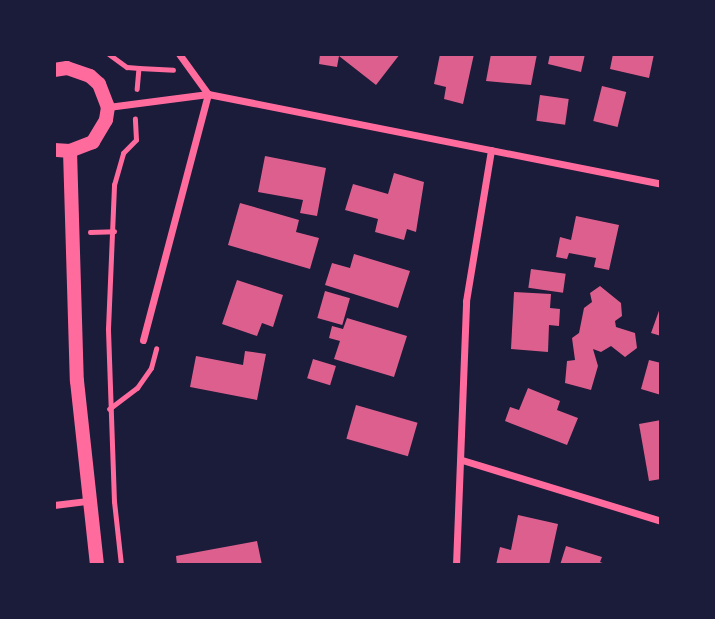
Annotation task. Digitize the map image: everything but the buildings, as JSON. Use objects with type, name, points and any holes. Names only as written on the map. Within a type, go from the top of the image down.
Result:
[{"type":"main road","points":[[54,150],[70,151],[93,142],[106,120],[108,107],[99,85],[90,76],[79,70],[55,68]]},
{"type":"main road","points":[[70,151],[77,381],[97,565]]},
{"type":"street","points":[[178,54],[208,94]]},
{"type":"street","points":[[143,340],[208,94]]},
{"type":"street","points":[[108,107],[208,94],[661,184]]},
{"type":"street","points":[[456,565],[467,301],[491,150]]},
{"type":"street","points":[[462,460],[661,521]]},
{"type":"street","points":[[54,505],[88,501]]},
{"type":"path","points":[[109,54],[139,68],[177,70]]},
{"type":"path","points":[[138,77],[139,68]]},
{"type":"path","points":[[121,565],[109,409],[114,231],[117,166],[136,140],[134,128]]},
{"type":"path","points":[[97,232],[114,231]]},
{"type":"path","points":[[109,409],[136,388],[151,368],[157,345]]}]
